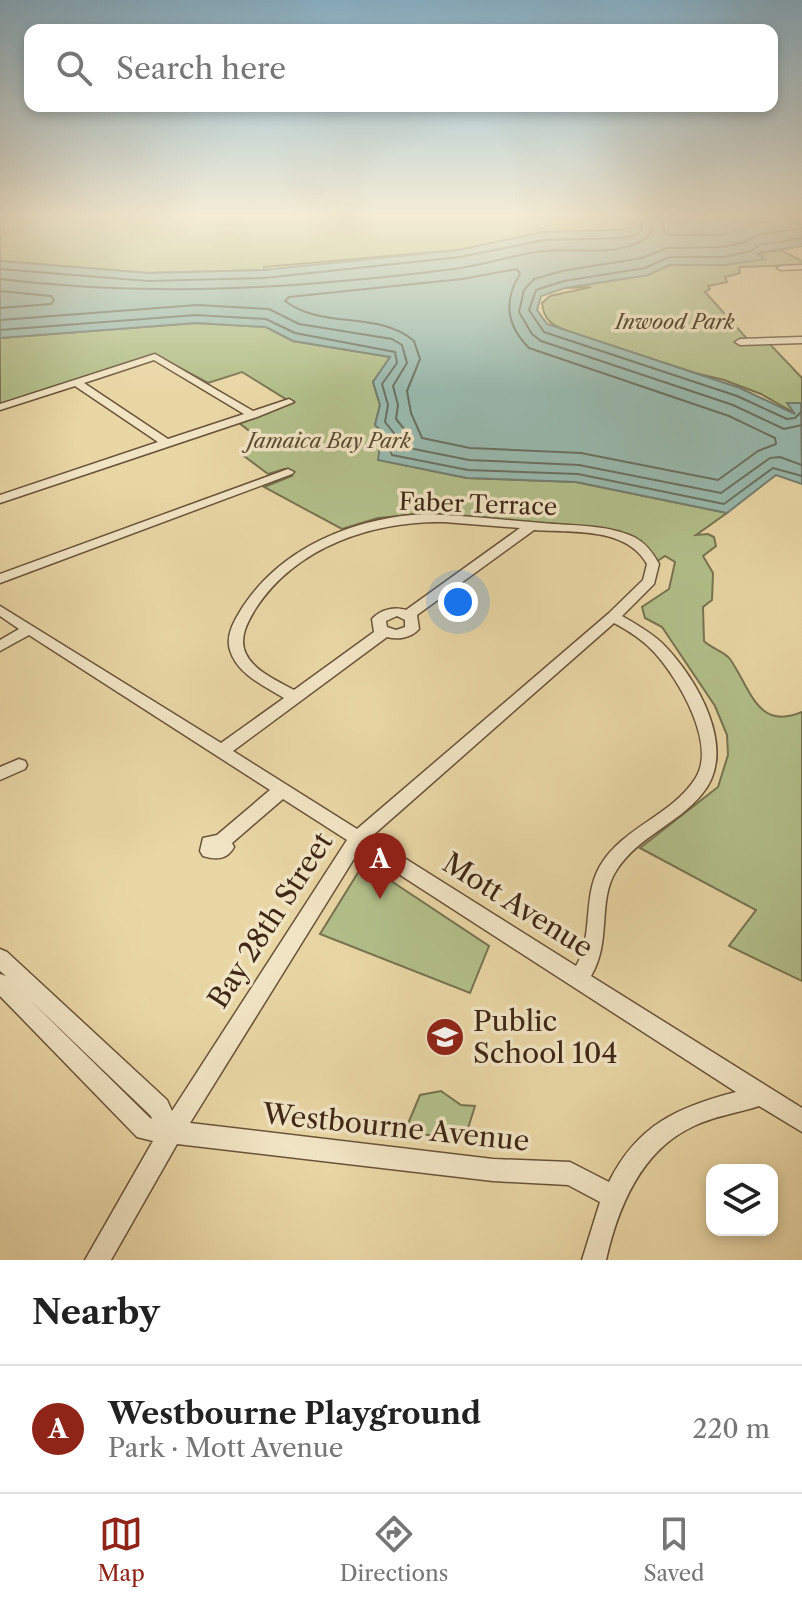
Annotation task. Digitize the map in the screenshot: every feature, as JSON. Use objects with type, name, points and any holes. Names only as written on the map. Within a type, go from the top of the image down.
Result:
[{"type":"street","points":[[740,342],[802,340]]},
{"type":"street","points":[[0,407],[155,357],[253,415]]},
{"type":"street","points":[[77,383],[166,443]]},
{"type":"street","points":[[0,499],[289,402]]},
{"type":"street","points":[[0,579],[288,472]]},
{"type":"street","name":"Faber Terrace","points":[[295,698],[247,666],[241,658],[235,639],[255,597],[285,566],[320,547],[387,521],[441,519],[623,537],[644,550],[653,564]]},
{"type":"street","points":[[220,752],[384,632],[396,635],[412,629],[414,622],[408,615],[531,526]]},
{"type":"street","name":"Bay 28th Street","points":[[97,1260],[170,1134],[358,838],[613,617],[649,581],[653,564]]},
{"type":"street","name":"Mott Avenue","points":[[0,610],[802,1121]]},
{"type":"street","points":[[579,978],[591,958],[596,903],[602,880],[613,860],[679,806],[704,780],[711,751],[705,726],[674,668],[642,634],[613,617]]},
{"type":"street","points":[[0,646],[29,629]]},
{"type":"street","points":[[0,774],[19,765]]},
{"type":"street","points":[[222,841],[283,789]]},
{"type":"street","points":[[0,958],[159,1108],[170,1134]]},
{"type":"street","name":"Westbourne Avenue","points":[[0,983],[145,1129],[493,1170],[570,1174],[612,1196]]},
{"type":"street","points":[[594,1260],[612,1196],[633,1163],[659,1135],[679,1121],[760,1095]]},
{"type":"green space","name":"Inwood Park","points":[[740,273],[725,277],[727,282],[708,286],[710,289],[705,292],[749,341],[766,340],[802,378],[802,403],[788,403],[798,415],[761,394],[724,380],[569,332],[550,322],[545,315],[542,303],[550,296],[591,287],[565,288],[648,275]]},
{"type":"green space","name":"Jamaica Bay Park","points":[[196,323],[266,327],[293,341],[391,357],[373,382],[380,405],[375,425],[390,439],[380,445],[379,460],[467,478],[576,482],[727,513],[696,535],[714,537],[716,546],[703,556],[713,573],[712,600],[703,607],[704,641],[730,659],[750,694],[765,711],[775,716],[802,712],[802,981],[729,946],[756,910],[640,848],[718,787],[728,755],[727,735],[715,706],[662,627],[645,618],[642,607],[669,589],[675,562],[665,556],[656,562],[625,535],[410,515],[378,518],[342,529],[264,487],[292,476],[285,469],[268,474],[240,453],[265,443],[239,423],[292,403],[242,372],[208,383],[156,355],[0,404],[0,338]]},
{"type":"green space","points":[[364,863],[489,946],[470,993],[320,934]]},
{"type":"green space","points":[[441,1091],[461,1105],[475,1106],[465,1138],[404,1133],[420,1095]]},
{"type":"water","points":[[0,273],[653,273],[565,288],[541,296],[537,310],[547,324],[740,388],[795,414],[787,403],[801,403],[802,484],[776,475],[727,513],[576,482],[467,478],[378,460],[380,445],[390,439],[375,425],[380,405],[373,382],[390,357],[293,341],[266,327],[196,323],[0,338]]},
{"type":"place","name":"Westbourne Playground","points":[[380,899]]},
{"type":"place","name":"Public School 104","points":[[445,1037]]}]
